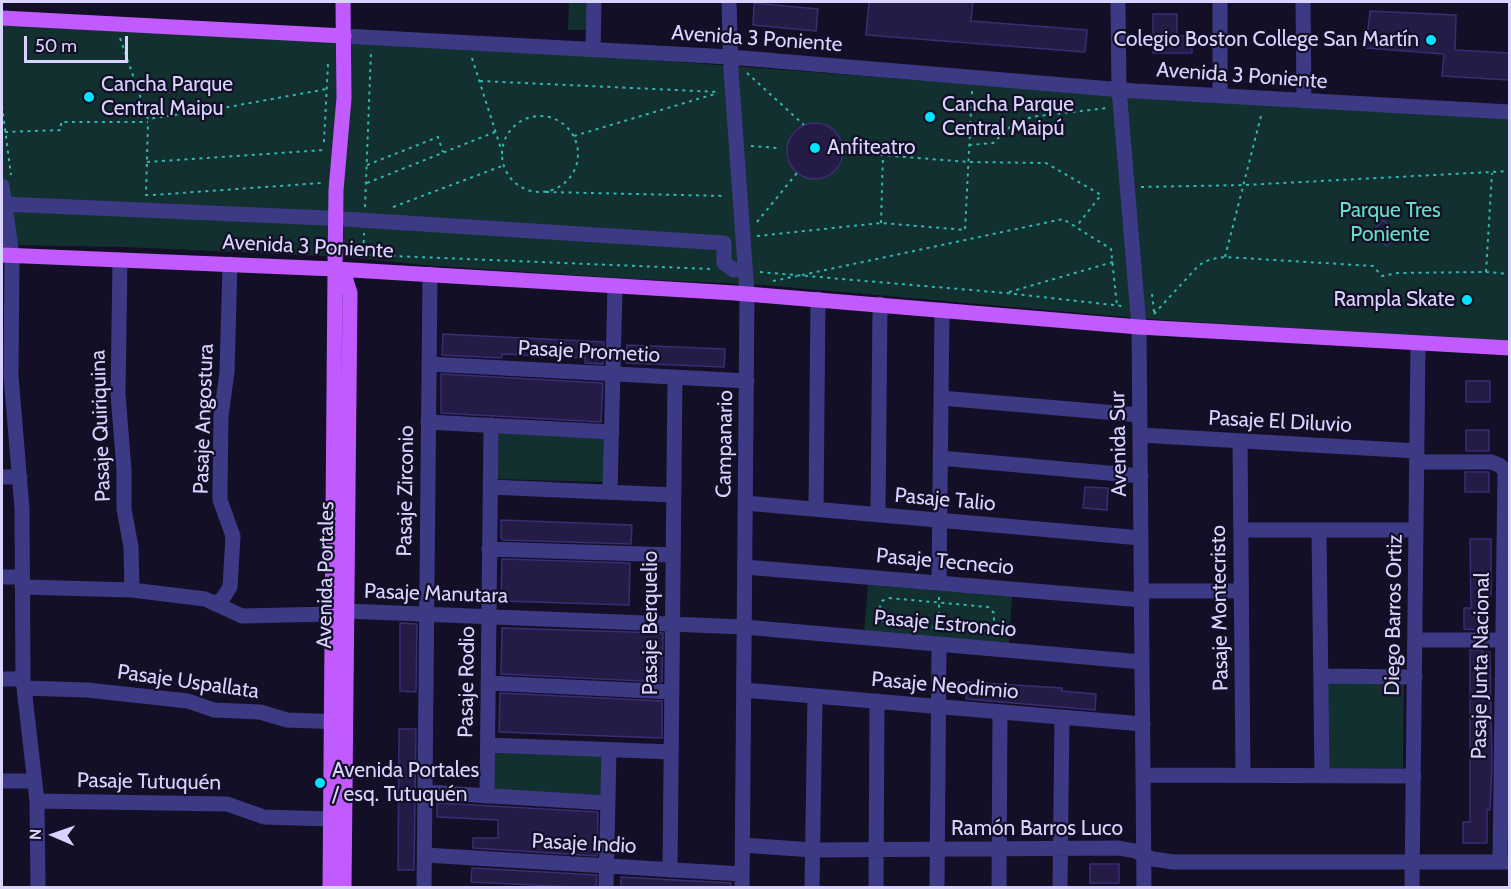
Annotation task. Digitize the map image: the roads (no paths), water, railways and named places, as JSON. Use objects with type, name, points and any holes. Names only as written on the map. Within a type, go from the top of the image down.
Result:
[{"type":"main road","points":[[335,269],[336,190],[343,108],[343,2]]},
{"type":"main road","name":"Avenida 3 Poniente","points":[[2,18],[344,36]]},
{"type":"main road","name":"Avenida 3 Poniente","points":[[7,255],[335,269],[747,293],[1139,327],[1509,348]]},
{"type":"main road","name":"Avenida Portales","points":[[335,269],[345,277],[350,293],[339,613],[338,722],[344,888]]},
{"type":"main road","name":"Avenida Portales","points":[[330,888],[330,819],[338,722]]},
{"type":"street","points":[[593,49],[594,2]]},
{"type":"street","name":"Campanario","points":[[729,2],[730,57],[747,293],[742,881]]},
{"type":"street","name":"Avenida Sur","points":[[1118,2],[1119,89],[1139,327],[1144,888]]},
{"type":"street","points":[[1220,2],[1220,96]]},
{"type":"street","points":[[1303,2],[1304,102]]},
{"type":"street","name":"Avenida 3 Poniente","points":[[344,36],[730,57],[1119,89],[1304,102],[1509,112]]},
{"type":"street","points":[[6,182],[3,204],[7,255],[6,376],[20,477],[23,683],[37,801],[38,888]]},
{"type":"street","points":[[3,204],[336,218],[724,243],[724,263],[734,270]]},
{"type":"street","name":"Pasaje Quiriquina","points":[[120,260],[118,394],[124,470],[124,509],[132,556],[132,590]]},
{"type":"street","name":"Pasaje Angostura","points":[[217,603],[230,587],[233,537],[220,500],[220,416],[227,372],[230,264]]},
{"type":"street","name":"Pasaje Zirconio","points":[[424,888],[430,274]]},
{"type":"street","points":[[610,492],[615,286]]},
{"type":"street","points":[[816,509],[818,299]]},
{"type":"street","points":[[878,515],[880,304]]},
{"type":"street","points":[[939,583],[942,310]]},
{"type":"street","name":"Diego Barros Ortiz","points":[[1412,888],[1418,343]]},
{"type":"street","name":"Pasaje Prometio","points":[[429,364],[747,381]]},
{"type":"street","name":"Pasaje Berquelio","points":[[670,870],[675,377]]},
{"type":"street","points":[[941,398],[1140,415]]},
{"type":"street","points":[[428,422],[612,432]]},
{"type":"street","name":"Pasaje Rodio","points":[[487,796],[491,426]]},
{"type":"street","name":"Pasaje El Diluvio","points":[[1140,435],[1491,462],[1507,470]]},
{"type":"street","name":"Pasaje Montecristo","points":[[1240,441],[1243,775]]},
{"type":"street","points":[[940,458],[1141,476]]},
{"type":"street","name":"Pasaje Junta Nacional","points":[[1504,862],[1506,697],[1503,640],[1507,551],[1507,470]]},
{"type":"street","points":[[2,477],[20,477]]},
{"type":"street","points":[[490,487],[673,495]]},
{"type":"street","name":"Pasaje Talio","points":[[745,503],[1141,538]]},
{"type":"street","points":[[1240,530],[1416,530]]},
{"type":"street","points":[[1319,530],[1322,776]]},
{"type":"street","points":[[489,549],[673,555]]},
{"type":"street","name":"Pasaje Tecnecio","points":[[745,567],[939,583],[1142,595],[1241,591]]},
{"type":"street","name":"Pasaje Manutara","points":[[2,577],[22,582],[205,598],[242,616],[339,613],[425,614],[744,627]]},
{"type":"street","name":"Pasaje Estroncio","points":[[744,627],[1142,662]]},
{"type":"street","points":[[1415,640],[1503,640]]},
{"type":"street","points":[[937,888],[939,645]]},
{"type":"street","points":[[1321,676],[1414,677]]},
{"type":"street","name":"Pasaje Uspallata","points":[[2,679],[188,701],[214,710],[260,712],[287,720],[338,722]]},
{"type":"street","points":[[488,683],[672,692]]},
{"type":"street","name":"Pasaje Neodimio","points":[[744,690],[1143,724]]},
{"type":"street","points":[[812,888],[815,696]]},
{"type":"street","points":[[876,888],[877,701]]},
{"type":"street","points":[[999,888],[1000,712]]},
{"type":"street","points":[[1060,888],[1062,717]]},
{"type":"street","points":[[488,745],[671,752]]},
{"type":"street","points":[[606,888],[609,750]]},
{"type":"street","points":[[1143,775],[1414,776]]},
{"type":"street","points":[[2,781],[35,781]]},
{"type":"street","points":[[425,792],[608,803]]},
{"type":"street","name":"Pasaje Tutuquén","points":[[37,801],[227,804],[264,817],[330,819]]},
{"type":"street","name":"Ramón Barros Luco","points":[[742,845],[813,850],[1119,848],[1163,861],[1504,862]]},
{"type":"street","name":"Pasaje Indio","points":[[425,855],[670,870],[742,881]]},
{"type":"place","name":"Colegio Boston College San Martín","points":[[1431,40]]},
{"type":"place","name":"Cancha Parque Central Maipu","points":[[89,97]]},
{"type":"place","name":"Cancha Parque Central Maipú","points":[[930,117]]},
{"type":"place","name":"Anfiteatro","points":[[815,148]]},
{"type":"place","name":"Rampla Skate","points":[[1467,300]]},
{"type":"place","name":"Avenida Portales / esq. Tutuquén","points":[[320,783]]},
{"type":"park label","name":"Parque Tres Poniente","points":[[1390,223]]}]
